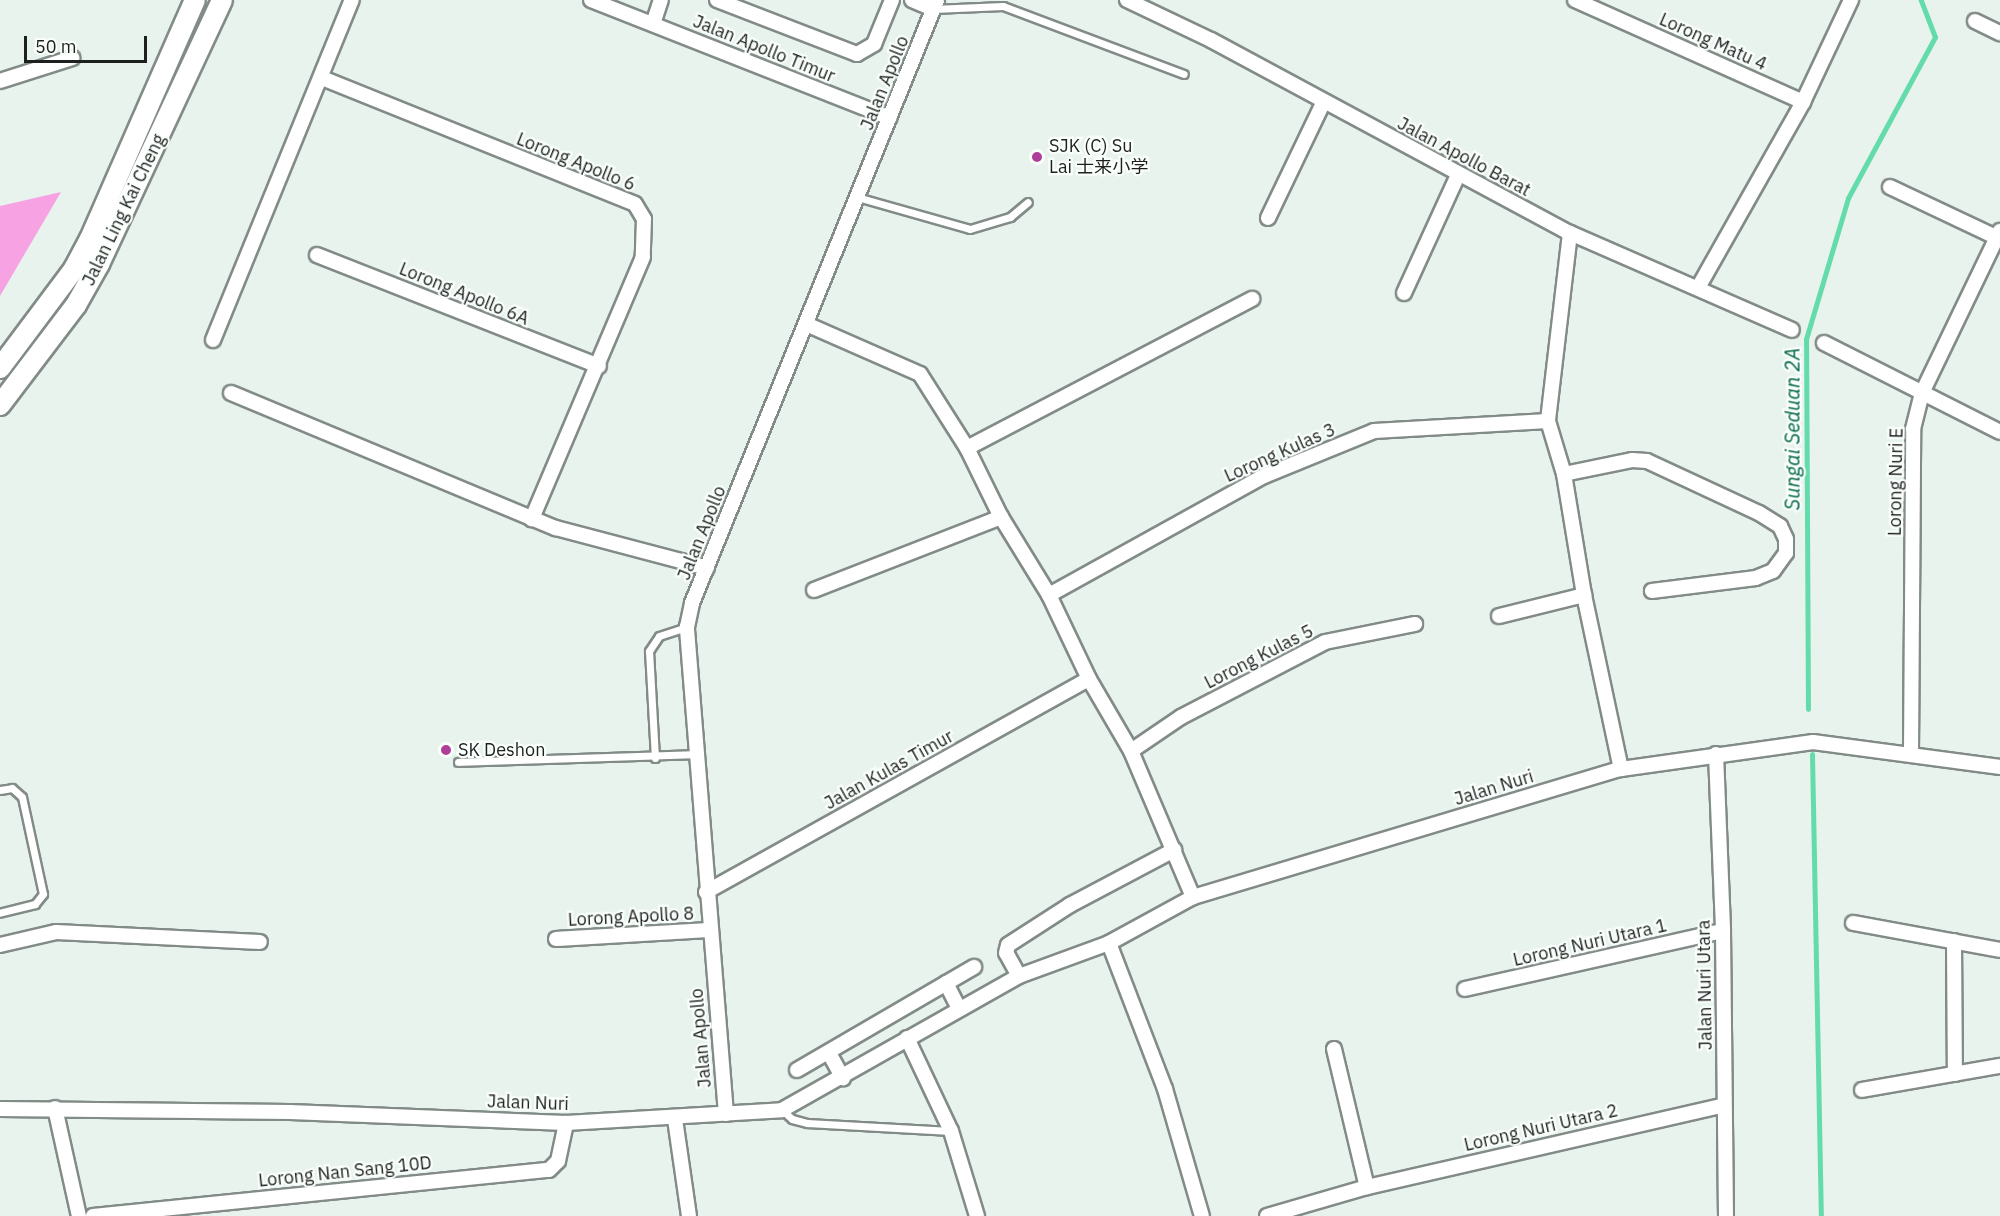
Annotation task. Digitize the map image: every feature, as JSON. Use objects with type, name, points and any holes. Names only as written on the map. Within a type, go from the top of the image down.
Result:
[{"type":"street","name":"Jalan Ling Kai Cheng","points":[[0,368],[74,269],[90,239],[195,0]]},
{"type":"street","name":"Jalan Ling Kai Cheng","points":[[0,405],[76,305],[99,264],[222,0]]},
{"type":"street","points":[[213,340],[352,0]]},
{"type":"street","name":"Jalan Apollo Timur","points":[[591,0],[890,118]]},
{"type":"street","points":[[653,24],[662,0]]},
{"type":"street","points":[[717,0],[856,54],[874,44],[892,0]]},
{"type":"street","points":[[912,0],[935,5]]},
{"type":"street","name":"Jalan Apollo Barat","points":[[1127,0],[1211,40],[1323,103],[1570,233],[1700,286],[1792,330]]},
{"type":"street","name":"Lorong Matu 4","points":[[1575,0],[1803,102]]},
{"type":"street","points":[[1700,286],[1803,102],[1851,0]]},
{"type":"street","name":"Jalan Apollo","points":[[726,1114],[709,930],[687,627],[692,603],[935,5]]},
{"type":"street","points":[[1976,21],[2000,33]]},
{"type":"street","points":[[0,81],[72,58]]},
{"type":"street","name":"Lorong Apollo 6","points":[[322,78],[635,204],[644,219],[643,257],[599,366],[532,519]]},
{"type":"street","points":[[1268,218],[1323,103]]},
{"type":"street","points":[[1404,293],[1458,175]]},
{"type":"street","points":[[1890,187],[1999,236]]},
{"type":"street","points":[[1570,233],[1548,421],[1564,474],[1584,596],[1621,769]]},
{"type":"street","name":"Lorong Nuri E","points":[[1911,752],[1913,429],[1922,393],[1999,236]]},
{"type":"street","name":"Lorong Apollo 6A","points":[[317,255],[599,366]]},
{"type":"street","points":[[967,448],[1252,299]]},
{"type":"street","points":[[806,324],[920,374],[967,448],[1001,517],[1049,595],[1089,680],[1131,751],[1193,897]]},
{"type":"street","points":[[1824,343],[2000,432]]},
{"type":"street","points":[[231,393],[532,519],[707,568]]},
{"type":"street","name":"Lorong Kulas 3","points":[[1049,595],[1264,476],[1374,431],[1548,421]]},
{"type":"street","points":[[1564,474],[1632,460],[1647,461],[1759,513],[1780,526],[1786,539],[1786,554],[1773,571],[1756,578],[1652,591]]},
{"type":"street","points":[[814,590],[1001,517]]},
{"type":"street","points":[[1499,616],[1584,596]]},
{"type":"street","name":"Lorong Kulas 5","points":[[1131,751],[1181,717],[1325,642],[1415,624]]},
{"type":"street","name":"Jalan Kulas Timur","points":[[706,892],[1089,680]]},
{"type":"street","name":"Jalan Nuri","points":[[0,1109],[55,1108],[392,1115],[566,1123],[675,1119],[782,1110],[843,1078],[907,1038],[1019,976],[1109,942],[1193,897],[1621,769],[1813,742],[1911,752],[2000,767]]},
{"type":"street","name":"Jalan Nuri Utara","points":[[1716,754],[1723,931],[1726,1216]]},
{"type":"street","points":[[1019,976],[1006,953],[1008,945],[1070,905],[1174,850]]},
{"type":"street","points":[[1853,923],[2000,950]]},
{"type":"street","name":"Lorong Apollo 8","points":[[556,939],[709,930]]},
{"type":"street","name":"Lorong Nuri Utara 1","points":[[1465,989],[1723,931]]},
{"type":"street","points":[[0,945],[56,932],[260,942]]},
{"type":"street","points":[[1954,941],[1955,1074]]},
{"type":"street","points":[[1109,942],[1165,1089],[1202,1216]]},
{"type":"street","points":[[797,1070],[974,967]]},
{"type":"street","points":[[946,983],[959,1009]]},
{"type":"street","points":[[907,1038],[951,1131],[977,1216]]},
{"type":"street","points":[[1334,1050],[1367,1187]]},
{"type":"street","points":[[829,1053],[843,1078]]},
{"type":"street","points":[[1862,1090],[2000,1066]]},
{"type":"street","name":"Lorong Nuri Utara 2","points":[[1267,1216],[1367,1187],[1724,1105]]},
{"type":"street","points":[[55,1108],[79,1216]]},
{"type":"street","points":[[675,1119],[689,1216]]},
{"type":"street","name":"Lorong Nan Sang 10D","points":[[93,1216],[549,1170],[558,1161],[566,1123]]},
{"type":"lane","points":[[935,5],[1003,6],[1184,74]]},
{"type":"lane","points":[[857,197],[970,228],[1010,217],[1028,202]]},
{"type":"lane","points":[[655,758],[649,651],[659,636],[687,627]]},
{"type":"lane","points":[[458,762],[655,758],[696,754]]},
{"type":"lane","points":[[0,790],[12,788],[21,797],[44,894],[35,904],[0,914]]},
{"type":"lane","points":[[782,1110],[792,1119],[807,1123],[951,1131]]},
{"type":"shaded area","points":[[61,192],[0,296],[0,206]]},
{"type":"waterway","name":"Sungai Seduan 2A","points":[[1808,709],[1806,339],[1848,198],[1935,37],[1921,0]]},
{"type":"waterway","points":[[1812,754],[1821,1216]]},
{"type":"place","name":"SJK (C) Su Lai 士来小学","points":[[1037,157]]},
{"type":"place","name":"SK Deshon","points":[[446,750]]}]
